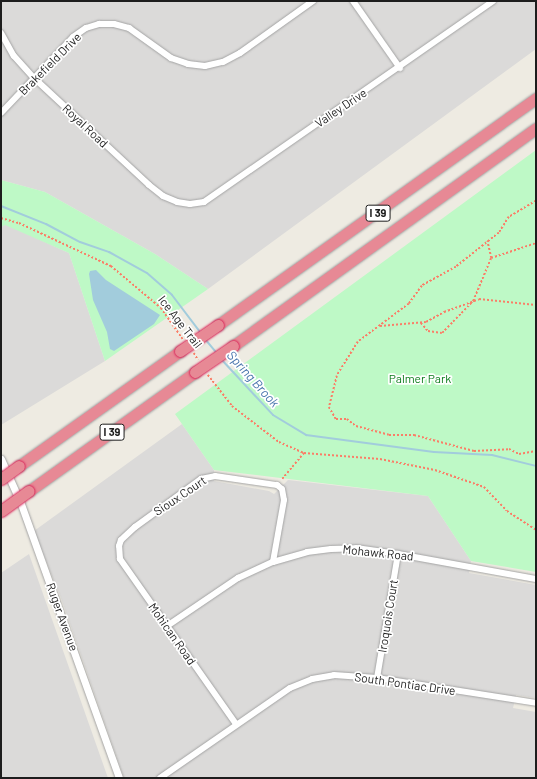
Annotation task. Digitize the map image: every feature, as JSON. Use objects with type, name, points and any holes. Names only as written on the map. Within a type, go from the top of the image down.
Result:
[{"type":"highway","name":"I 39","points":[[1,479],[536,98]]},
{"type":"highway","name":"I 39","points":[[1,511],[201,370],[536,128]]},
{"type":"street","name":"Brakefield Drive","points":[[1,113],[73,37],[99,24],[114,24],[129,28],[171,58],[188,64],[205,66],[223,62],[313,1]]},
{"type":"street","points":[[353,1],[400,68]]},
{"type":"street","name":"Valley Drive","points":[[184,203],[204,202],[400,68],[493,1]]},
{"type":"street","name":"Royal Road","points":[[1,33],[14,56],[34,78],[149,185],[163,196],[184,203]]},
{"type":"street","name":"Ruger Avenue","points":[[1,459],[23,511],[119,778]]},
{"type":"street","name":"Sioux Court","points":[[121,540],[135,527],[205,477],[215,476],[277,485]]},
{"type":"street","points":[[272,562],[284,500],[282,489],[277,485]]},
{"type":"street","name":"Mohican Road","points":[[121,540],[120,559],[236,724]]},
{"type":"street","name":"Mohawk Road","points":[[167,626],[233,581],[272,562],[307,552],[356,548],[398,554],[536,579]]},
{"type":"street","name":"Iroquois Court","points":[[377,678],[398,554]]},
{"type":"street","name":"South Pontiac Drive","points":[[160,778],[290,688],[312,679],[334,675],[377,678],[536,703]]},
{"type":"path","points":[[536,201],[509,217],[499,233],[456,267],[422,286],[409,304],[358,342],[337,376],[329,407],[336,419],[347,419],[356,426],[373,431],[414,435],[474,451],[509,449],[519,454],[536,451]]},
{"type":"path","name":"Ice Age Trail","points":[[1,218],[19,223],[112,266],[161,308],[184,340]]},
{"type":"path","points":[[421,323],[428,331],[442,333],[473,301],[491,258],[487,241]]},
{"type":"path","points":[[491,258],[536,243]]},
{"type":"path","points":[[378,326],[421,323],[478,299],[536,305]]},
{"type":"path","name":"Ice Age Trail","points":[[193,352],[201,370],[232,406],[279,442],[304,453],[380,459],[435,470],[484,487],[507,511],[536,530]]},
{"type":"path","points":[[277,485],[304,453]]},
{"type":"shaded area","points":[[1,1],[536,1],[536,49],[208,289],[155,254],[45,192],[1,180]]},
{"type":"shaded area","points":[[5,224],[69,253],[105,361],[1,425],[1,227]]},
{"type":"shaded area","points":[[182,424],[214,470],[214,481],[269,491],[274,494],[288,480],[428,496],[471,561],[469,573],[536,585],[536,698],[516,695],[513,708],[536,712],[536,778],[124,778],[61,598],[34,531]]},
{"type":"shaded area","points":[[29,554],[108,778],[1,778],[1,573]]},
{"type":"green space","name":"Palmer Park","points":[[536,150],[536,572],[471,561],[428,496],[214,470],[175,414]]},
{"type":"green space","points":[[1,180],[45,192],[155,254],[208,289],[105,361],[69,253],[5,225],[1,227]]},
{"type":"water","points":[[96,270],[106,280],[160,315],[154,324],[114,351],[110,349],[107,332],[93,300],[89,274],[90,271]]},
{"type":"waterway","name":"Spring Brook","points":[[1,206],[46,224],[80,242],[109,252],[147,273],[172,295],[200,332]]},
{"type":"waterway","name":"Spring Brook","points":[[205,339],[216,352]]},
{"type":"waterway","name":"Spring Brook","points":[[221,359],[273,415],[306,435],[434,452],[492,455],[536,466]]}]
